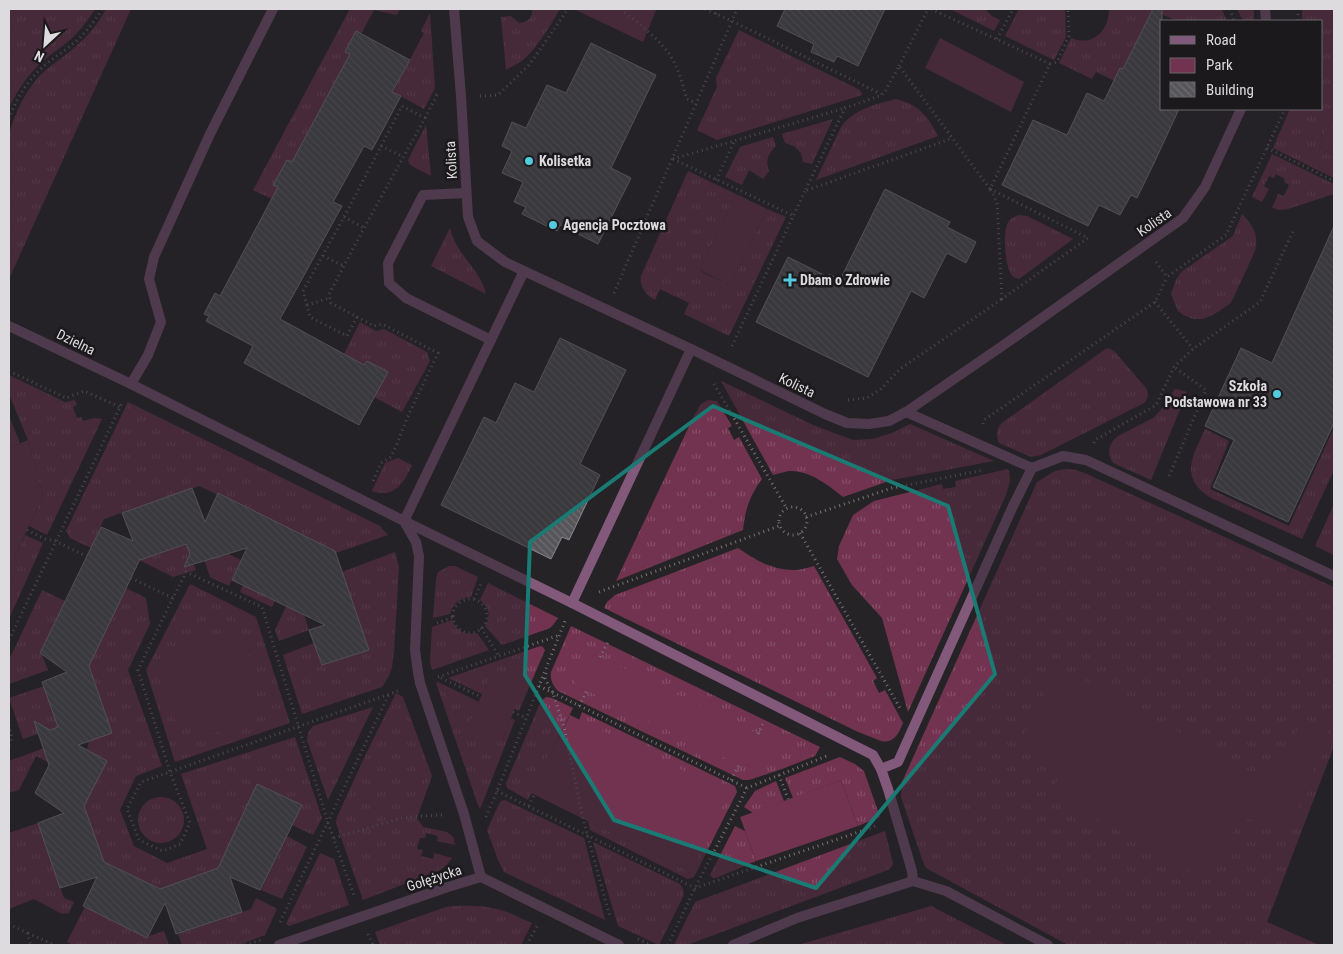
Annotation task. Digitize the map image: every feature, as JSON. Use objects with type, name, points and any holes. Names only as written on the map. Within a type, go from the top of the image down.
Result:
[{"type":"street","points":[[131,384],[148,355],[161,322],[149,278],[154,257],[210,134],[272,9]]},
{"type":"street","name":"Kolista","points":[[454,9],[468,217],[477,241],[505,262],[847,423],[869,424],[889,421],[906,412],[1183,218],[1205,187],[1241,110]]},
{"type":"street","points":[[466,192],[423,195],[388,263],[389,283],[406,298],[491,340]]},
{"type":"street","points":[[481,877],[464,814],[420,683],[415,650],[419,556],[416,542],[404,521],[524,271]]},
{"type":"street","name":"Dzielna","points":[[9,326],[131,384],[855,745],[873,755],[882,769]]},
{"type":"street","points":[[572,603],[691,349]]},
{"type":"street","points":[[906,412],[1032,468]]},
{"type":"street","points":[[913,881],[912,871],[882,769],[898,762],[1013,506],[1032,468],[1063,456],[1086,460],[1334,576]]},
{"type":"street","name":"Gołężycka","points":[[279,945],[481,877],[619,945]]},
{"type":"street","points":[[733,945],[797,918],[913,881],[946,891],[1048,945]]},
{"type":"path","points":[[9,119],[13,108],[32,78],[45,65],[82,36],[102,9]]},
{"type":"path","points":[[363,500],[381,463],[390,457],[397,444],[407,418],[438,353],[382,324],[374,326],[331,303],[329,294],[438,95],[498,95],[530,64],[568,9]]},
{"type":"path","points":[[621,9],[658,40],[675,63],[686,99],[696,104]]},
{"type":"path","points":[[705,9],[732,20],[882,95]]},
{"type":"path","points":[[716,14],[719,9]]},
{"type":"path","points":[[607,310],[737,9]]},
{"type":"path","points":[[673,159],[882,95],[930,9],[1050,64],[1057,62],[1069,36],[1068,9]]},
{"type":"path","points":[[996,39],[1013,9]]},
{"type":"path","points":[[990,189],[1050,64]]},
{"type":"path","points":[[899,66],[990,189],[997,202],[1002,299]]},
{"type":"path","points":[[357,317],[347,336],[310,317],[303,291],[402,106],[425,118]]},
{"type":"path","points":[[786,509],[714,384],[844,108]]},
{"type":"path","points":[[973,442],[984,420],[1155,302],[1167,277],[1226,235],[1285,110]]},
{"type":"path","points":[[805,191],[953,138]]},
{"type":"path","points":[[716,180],[734,141]]},
{"type":"path","points":[[381,146],[403,157]]},
{"type":"path","points":[[1267,148],[1334,181]]},
{"type":"path","points":[[673,159],[794,216]]},
{"type":"path","points":[[844,400],[867,398],[880,390],[900,369],[1088,238],[990,189]]},
{"type":"path","points":[[344,217],[364,228]]},
{"type":"path","points":[[1086,460],[1095,440],[1156,405],[1174,367],[1194,349],[1260,302],[1294,229]]},
{"type":"path","points":[[323,256],[344,266]]},
{"type":"path","points":[[1152,257],[1167,277]]},
{"type":"path","points":[[307,305],[330,298]]},
{"type":"path","points":[[1155,302],[1194,349]]},
{"type":"path","points":[[1160,495],[1206,390],[1174,367]]},
{"type":"path","points":[[9,371],[66,398],[84,391],[120,407]]},
{"type":"path","points":[[9,640],[131,384]]},
{"type":"path","points":[[806,517],[892,488],[1004,466],[1009,458]]},
{"type":"path","points":[[791,507],[800,509],[806,517],[806,526],[800,533],[788,534],[779,526],[779,517],[786,509],[791,507]]},
{"type":"path","points":[[572,603],[589,595],[627,583],[779,526]]},
{"type":"path","points":[[27,530],[86,556]]},
{"type":"path","points":[[800,533],[906,718],[915,724]]},
{"type":"path","points":[[373,945],[328,823],[298,727],[262,607],[186,572],[138,670],[170,772],[190,823],[180,844],[163,851],[138,840],[127,809],[141,782],[170,772],[298,727],[388,694],[401,690],[400,682]]},
{"type":"path","points":[[131,578],[173,598]]},
{"type":"path","points":[[469,599],[480,602],[486,612],[481,628],[477,631],[466,632],[457,627],[453,612],[459,603],[469,599]]},
{"type":"path","points":[[481,628],[499,656]]},
{"type":"path","points":[[420,683],[560,635],[486,817]]},
{"type":"path","points":[[600,657],[607,643]]},
{"type":"path","points":[[546,670],[545,678],[553,693],[564,727],[588,835],[612,924]]},
{"type":"path","points":[[438,677],[481,697]]},
{"type":"path","points":[[539,686],[747,788]]},
{"type":"path","points":[[579,706],[587,690]]},
{"type":"path","points":[[278,927],[388,694]]},
{"type":"path","points":[[513,712],[526,718]]},
{"type":"path","points":[[758,734],[764,720]]},
{"type":"path","points":[[9,725],[12,738],[9,745]]},
{"type":"path","points":[[668,945],[695,888],[747,788],[855,745]]},
{"type":"path","points":[[731,780],[739,765]]},
{"type":"path","points":[[779,775],[788,799]]},
{"type":"path","points":[[498,791],[695,888],[897,819]]},
{"type":"path","points":[[529,806],[534,795]]},
{"type":"path","points":[[334,838],[405,817],[464,814]]},
{"type":"path","points":[[9,924],[54,945]]},
{"type":"path","points":[[27,933],[31,945]]},
{"type":"path","points":[[636,938],[651,945]]},
{"type":"highlighted area","points":[[713,406],[948,506],[995,674],[816,888],[614,820],[525,675],[530,542]]},
{"type":"green space","points":[[9,9],[95,9],[75,36],[32,71],[19,89],[9,108]]},
{"type":"green space","points":[[106,9],[131,9],[9,279],[9,136],[13,121],[31,86],[45,71],[83,39],[96,25]]},
{"type":"green space","points":[[350,9],[400,9],[397,15],[374,10],[361,34],[356,31],[345,52],[350,54],[292,162],[287,160],[274,184],[278,187],[272,199],[253,190]]},
{"type":"green space","points":[[532,9],[560,9],[528,56],[506,70],[501,17],[511,16],[519,23],[527,21],[531,17]]},
{"type":"green space","points":[[576,9],[653,9],[656,10],[643,42]]},
{"type":"green space","points":[[950,9],[985,9],[992,16],[1000,20],[994,31]]},
{"type":"green space","points":[[1019,9],[1065,9],[1066,37],[1054,60],[1005,36]]},
{"type":"green space","points":[[1109,9],[1222,9],[1227,20],[1175,20],[1152,10],[1117,82],[1096,72],[1092,79],[1059,63],[1071,38],[1079,40],[1093,39],[1103,30]]},
{"type":"green space","points":[[1237,9],[1254,9],[1254,20],[1242,20]]},
{"type":"green space","points":[[1302,9],[1334,9],[1334,115],[1319,147],[1334,155],[1334,178],[1273,148],[1290,110],[1323,110],[1323,20],[1302,20]]},
{"type":"green space","points":[[430,13],[435,88],[424,109],[393,92],[424,33],[421,31]]},
{"type":"green space","points":[[739,30],[860,90],[862,95],[717,140],[697,130],[717,87],[716,78]]},
{"type":"green space","points":[[940,38],[1024,82],[1011,112],[925,68]]},
{"type":"green space","points":[[896,99],[911,104],[922,112],[938,136],[816,180],[841,127],[846,121],[866,108]]},
{"type":"green space","points":[[1334,115],[1334,155],[1319,147]]},
{"type":"green space","points":[[833,119],[812,164],[803,162],[801,153],[794,146],[785,143],[782,134]]},
{"type":"green space","points":[[426,125],[431,176],[410,165],[408,160]]},
{"type":"green space","points":[[773,137],[776,146],[768,158],[769,171],[763,179],[749,170],[742,185],[725,177],[740,147]]},
{"type":"green space","points":[[1272,154],[1334,184],[1334,194],[1288,209],[1279,210],[1272,208],[1278,194],[1284,196],[1289,185],[1284,182],[1285,179],[1276,174],[1274,178],[1269,176],[1264,186],[1269,189],[1262,202],[1252,197]]},
{"type":"green space","points":[[688,171],[736,194],[701,267],[702,272],[727,284],[732,282],[767,209],[786,217],[729,336],[684,314],[689,303],[660,289],[655,300],[646,293],[641,283],[641,276]]},
{"type":"green space","points":[[736,194],[767,209],[732,282],[727,284],[702,271],[701,267]]},
{"type":"green space","points":[[1242,214],[1256,235],[1256,245],[1231,303],[1203,319],[1193,319],[1183,315],[1178,311],[1171,294],[1176,280],[1181,272],[1233,236]]},
{"type":"green space","points":[[1019,215],[1027,216],[1073,239],[1019,279],[1011,274],[1008,267],[1005,238],[1009,221]]},
{"type":"green space","points":[[450,228],[457,246],[479,277],[486,294],[431,266]]},
{"type":"green space","points":[[360,322],[376,331],[384,329],[427,352],[430,361],[402,412],[374,397],[387,372],[367,361],[364,365],[344,354]]},
{"type":"green space","points":[[1107,348],[1115,352],[1146,388],[1148,396],[1144,403],[1041,455],[1031,457],[999,443],[997,432],[1002,423]]},
{"type":"green space","points":[[9,375],[65,402],[75,400],[77,405],[73,407],[77,418],[81,417],[83,421],[94,418],[102,419],[47,535],[29,526],[43,496],[28,440],[9,394]]},
{"type":"green space","points":[[721,381],[813,425],[853,440],[873,439],[892,433],[910,424],[994,461],[892,480],[843,497],[818,479],[804,473],[789,471],[773,475]]},
{"type":"green space","points":[[1175,389],[1187,392],[1151,480],[1113,463],[1109,452],[1115,439],[1153,418]]},
{"type":"green space","points":[[708,400],[717,401],[732,426],[728,428],[734,440],[739,437],[762,479],[749,503],[743,530],[616,581],[693,418],[701,404]]},
{"type":"green space","points":[[128,402],[380,526],[388,535],[336,553],[219,493],[218,495],[199,486],[104,519],[91,548],[70,538],[66,531]]},
{"type":"green space","points":[[9,416],[20,443],[9,448]]},
{"type":"green space","points":[[1334,428],[1334,470],[1302,539],[1209,497],[1194,481],[1191,473],[1193,457],[1205,429],[1229,441],[1210,489],[1289,526]]},
{"type":"green space","points":[[28,440],[43,496],[9,568],[9,448]]},
{"type":"green space","points":[[398,458],[412,465],[402,483],[397,488],[386,493],[372,491],[385,463]]},
{"type":"green space","points":[[1008,469],[1010,479],[1006,495],[908,712],[882,618],[852,585],[837,559],[839,546],[853,515],[874,501],[942,484],[943,489],[956,487],[955,481]]},
{"type":"green space","points":[[1065,469],[1087,474],[1334,587],[1334,746],[1267,922],[1319,945],[1068,945],[926,868],[901,797],[902,782],[1037,482],[1055,471]]},
{"type":"green space","points":[[1334,504],[1334,555],[1315,546]]},
{"type":"green space","points":[[25,535],[43,543],[9,619],[9,568]]},
{"type":"green space","points":[[197,540],[241,560],[229,586],[210,577]]},
{"type":"green space","points":[[186,544],[196,570],[173,577],[139,560]]},
{"type":"green space","points":[[738,548],[757,560],[786,570],[804,569],[814,566],[877,678],[873,681],[879,693],[885,690],[903,723],[898,734],[893,739],[881,741],[856,731],[604,608],[607,602],[615,595]]},
{"type":"green space","points":[[395,552],[399,567],[394,651],[389,676],[382,687],[302,714],[283,655],[314,643],[322,665],[369,650],[342,572]]},
{"type":"green space","points":[[449,566],[455,566],[478,577],[471,597],[458,602],[450,614],[433,618],[438,572]]},
{"type":"green space","points":[[284,581],[272,607],[240,592],[243,585]]},
{"type":"green space","points":[[488,583],[558,618],[550,628],[502,645],[485,626],[488,612],[486,606],[480,600]]},
{"type":"green space","points":[[190,584],[256,617],[290,723],[175,762],[146,670]]},
{"type":"green space","points":[[295,587],[309,630],[279,641],[275,630]]},
{"type":"green space","points":[[126,588],[146,598],[150,624],[128,670],[162,766],[136,776],[120,810],[134,846],[167,863],[207,849],[181,774],[295,737],[322,818],[313,835],[292,825],[302,805],[257,784],[218,869],[160,889],[104,862],[84,806],[107,761],[87,750],[89,741],[112,733],[89,666]]},
{"type":"green space","points":[[42,590],[65,601],[40,653],[48,670],[9,684],[9,660]]},
{"type":"green space","points":[[452,620],[462,632],[469,634],[477,633],[489,650],[432,670],[430,662],[432,627]]},
{"type":"green space","points":[[571,626],[820,747],[815,756],[749,780],[743,780],[558,691],[552,683],[551,672]]},
{"type":"green space","points":[[199,635],[219,635],[228,638],[244,649],[255,665],[258,674],[258,694],[255,703],[244,719],[228,730],[219,733],[199,733],[182,725],[168,711],[160,694],[160,674],[168,657],[182,643]]},
{"type":"green space","points":[[540,646],[545,650],[519,711],[514,709],[525,682],[493,669],[482,694],[448,678]]},
{"type":"green space","points":[[588,653],[605,659],[778,744],[772,757],[743,767],[580,687],[573,680],[573,673],[578,661]]},
{"type":"green space","points":[[1058,666],[1263,779],[1275,773],[1304,718],[1329,730],[1288,834],[1242,816],[1207,880],[1051,793],[1064,765],[1020,743]]},
{"type":"green space","points":[[493,668],[525,682],[502,741],[486,742],[478,738],[469,725]]},
{"type":"green space","points":[[438,682],[479,702],[469,725],[502,741],[511,718],[515,720],[479,808],[436,683]]},
{"type":"green space","points":[[44,686],[58,727],[23,739],[9,698]]},
{"type":"green space","points":[[396,693],[403,697],[432,776],[417,818],[423,827],[447,832],[453,837],[455,845],[437,841],[438,836],[426,833],[425,838],[420,838],[417,849],[423,850],[421,856],[433,859],[434,853],[452,858],[446,866],[438,871],[363,900],[336,823],[364,758]]},
{"type":"green space","points":[[546,697],[573,708],[528,800],[507,788],[506,783],[541,701]]},
{"type":"green space","points":[[373,707],[328,800],[307,740],[308,733],[313,726]]},
{"type":"green space","points":[[582,712],[735,786],[737,792],[694,877],[688,879],[590,830],[588,821],[691,872],[579,720]]},
{"type":"green space","points":[[570,715],[729,793],[691,872],[531,793]]},
{"type":"green space","points":[[60,742],[50,763],[36,756],[19,790],[9,793],[9,761]]},
{"type":"green space","points":[[840,757],[855,764],[864,771],[880,817],[858,826],[841,780],[793,798],[785,778]]},
{"type":"green space","points":[[841,780],[858,826],[756,861],[740,817]]},
{"type":"green space","points":[[776,781],[784,801],[753,813],[744,807],[755,791]]},
{"type":"green space","points":[[166,797],[170,798],[180,807],[183,811],[183,829],[174,839],[166,843],[156,843],[148,839],[139,829],[138,815],[142,807],[152,798]]},
{"type":"green space","points":[[505,800],[584,838],[605,920],[504,872],[487,830],[499,804]]},
{"type":"green space","points":[[38,823],[64,898],[74,902],[69,913],[62,914],[34,899],[9,909],[9,833]]},
{"type":"green space","points":[[735,826],[745,831],[756,861],[713,878],[710,875]]},
{"type":"green space","points":[[885,831],[893,863],[888,870],[687,945],[674,945],[695,902]]},
{"type":"green space","points":[[287,836],[307,847],[282,899],[261,890]]},
{"type":"green space","points":[[593,842],[680,884],[684,891],[683,897],[659,945],[618,926]]},
{"type":"green space","points":[[320,853],[334,859],[349,905],[289,926],[286,924]]},
{"type":"green space","points":[[256,898],[277,909],[265,935],[239,945],[182,945],[178,934],[251,909]]},
{"type":"green space","points":[[931,906],[1007,945],[798,945]]},
{"type":"green space","points":[[85,907],[147,938],[164,931],[169,945],[74,945],[67,942]]},
{"type":"green space","points":[[446,907],[489,907],[510,913],[532,923],[521,945],[380,945],[375,932]]},
{"type":"building","points":[[785,9],[885,9],[858,66],[837,56],[834,62],[811,52],[814,44],[777,26]]},
{"type":"building","points":[[1153,9],[1162,9],[1162,20],[1160,20],[1160,110],[1179,110],[1137,198],[1131,195],[1120,215],[1099,205],[1088,226],[1002,185],[1033,120],[1067,135],[1087,93],[1104,101],[1120,68],[1123,69]]},
{"type":"building","points":[[356,31],[410,60],[392,92],[401,96],[372,150],[364,146],[333,202],[342,206],[280,319],[364,365],[367,361],[388,372],[359,425],[244,363],[253,346],[206,321],[209,316],[204,314],[215,293],[220,296],[278,187],[273,185],[287,160],[292,162],[350,54],[345,52]]},
{"type":"building","points":[[591,43],[656,75],[611,168],[631,178],[598,244],[560,225],[557,231],[522,214],[526,207],[514,202],[523,182],[502,173],[512,151],[502,146],[512,122],[526,128],[547,85],[566,93]]},
{"type":"building","points":[[885,189],[950,222],[947,227],[976,242],[966,263],[947,253],[924,298],[911,291],[868,377],[756,322],[788,257],[828,277],[829,274],[840,280]]},
{"type":"building","name":"Szkoła Podstawowa nr 33","points":[[1334,226],[1334,423],[1288,522],[1213,487],[1234,440],[1205,426],[1241,348],[1272,363]]},
{"type":"building","points":[[560,338],[626,370],[580,464],[600,475],[569,540],[562,537],[551,559],[441,505],[484,417],[496,423],[515,383],[534,392]]},
{"type":"building","points":[[192,488],[205,522],[218,493],[335,551],[369,650],[322,665],[309,630],[325,625],[232,580],[247,548],[184,567],[190,554],[186,544],[140,559],[89,666],[112,733],[78,745],[107,761],[84,806],[104,862],[160,889],[218,868],[257,784],[302,805],[260,890],[230,877],[242,912],[176,934],[165,903],[147,938],[83,906],[97,877],[60,888],[38,823],[64,813],[35,793],[49,765],[34,721],[50,730],[58,727],[42,682],[67,672],[40,653],[101,527],[133,541],[122,513]]},
{"type":"place","name":"Kolisetka","points":[[529,161]]},
{"type":"place","name":"Agencja Pocztowa","points":[[553,225]]},
{"type":"place","name":"Dbam o Zdrowie","points":[[790,280]]},
{"type":"place","name":"Szkoła Podstawowa nr 33","points":[[1277,394]]}]
